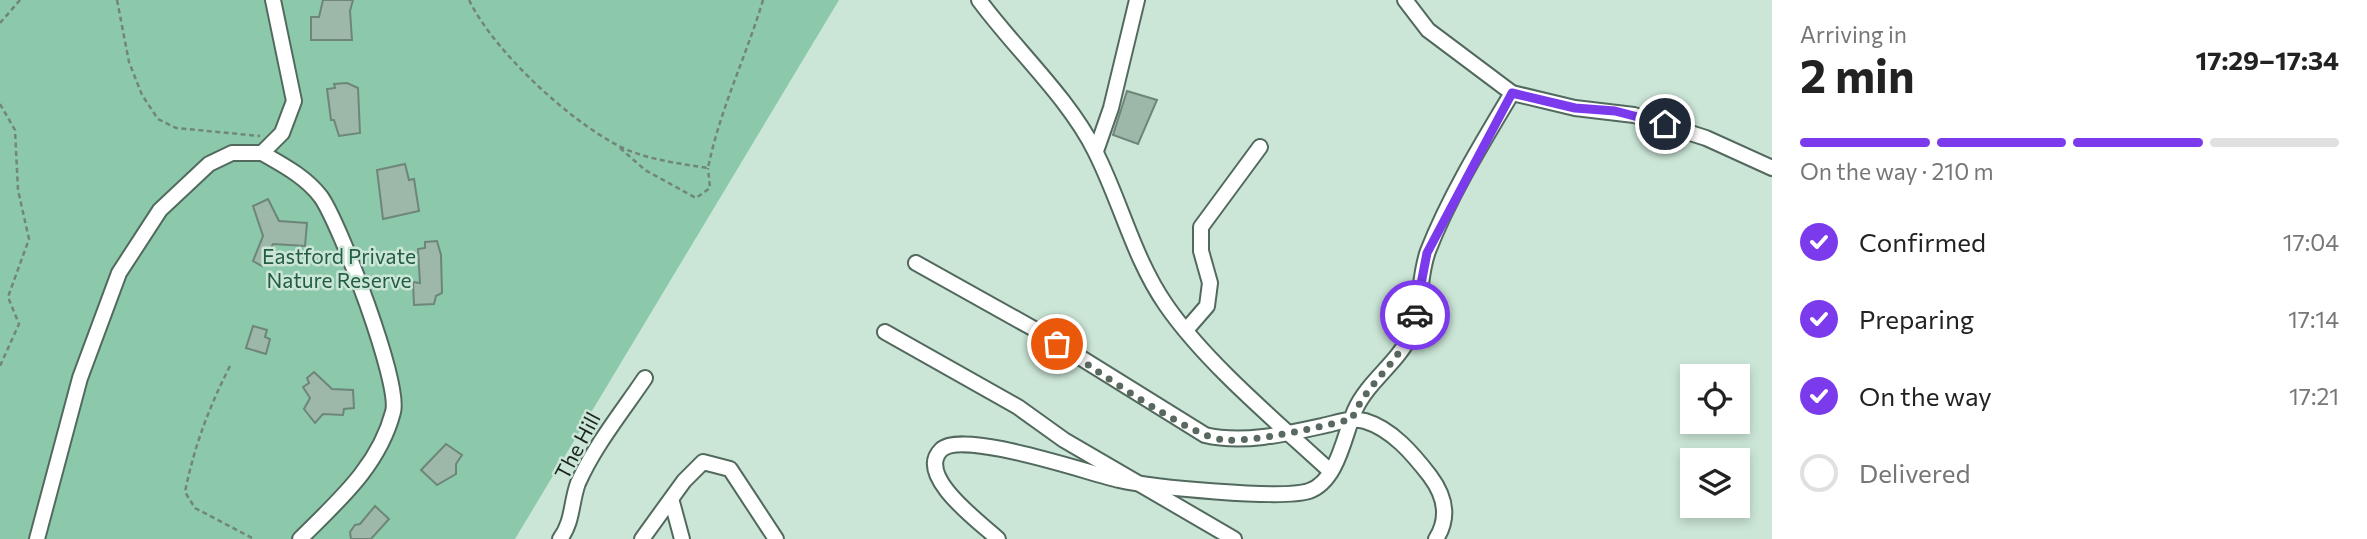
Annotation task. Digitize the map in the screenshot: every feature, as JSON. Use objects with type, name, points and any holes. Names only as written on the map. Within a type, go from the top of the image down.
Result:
[{"type":"street","points":[[262,153],[282,132],[294,101],[273,0]]},
{"type":"street","points":[[979,0],[1077,119],[1096,151],[1135,249],[1166,305],[1225,373],[1329,471]]},
{"type":"street","points":[[1096,151],[1111,108],[1137,0]]},
{"type":"street","points":[[1405,0],[1428,30],[1512,93],[1575,108],[1634,115],[1706,138],[1772,168]]},
{"type":"street","points":[[998,539],[938,480],[934,464],[939,451],[960,443],[1021,453],[1121,480],[1143,483],[1294,493],[1317,486],[1329,471],[1361,399],[1411,334],[1427,253],[1512,93]]},
{"type":"street","points":[[1187,329],[1208,306],[1210,283],[1201,251],[1201,227],[1260,148]]},
{"type":"street","points":[[37,539],[80,378],[119,273],[160,210],[209,164],[232,153],[262,153],[296,172],[321,198],[348,255],[382,349],[395,409],[383,442],[363,475],[300,539]]},
{"type":"street","points":[[916,263],[1035,330],[1205,435],[1225,440],[1288,432],[1352,419],[1366,421],[1396,438],[1441,490],[1446,524],[1436,539]]},
{"type":"street","points":[[885,332],[1234,539]]},
{"type":"street","name":"The Hill","points":[[560,539],[570,520],[578,485],[611,425],[645,378]]},
{"type":"street","points":[[642,539],[672,502],[684,481],[703,463],[730,469],[776,539]]},
{"type":"street","points":[[672,502],[682,539]]},
{"type":"path","points":[[0,23],[20,0]]},
{"type":"path","points":[[117,0],[129,62],[142,95],[158,119],[176,128],[259,134],[262,153]]},
{"type":"path","points":[[469,0],[480,22],[518,66],[573,116],[618,145],[645,170],[696,198],[710,188],[708,168],[717,126],[764,0]]},
{"type":"path","points":[[0,104],[15,130],[18,190],[29,239],[8,297],[19,324],[0,366]]},
{"type":"path","points":[[618,145],[652,159],[708,168]]},
{"type":"path","points":[[230,366],[211,402],[193,454],[185,492],[195,508],[254,539]]},
{"type":"green space","name":"Eastford Private Nature Reserve","points":[[0,0],[839,0],[515,539],[0,539]]},
{"type":"building","points":[[323,0],[353,0],[350,11],[352,40],[311,40],[311,17],[319,17]]},
{"type":"building","points":[[347,83],[358,88],[360,133],[339,136],[334,120],[331,120],[327,89],[335,88],[334,84]]},
{"type":"building","points":[[1127,91],[1157,100],[1138,144],[1113,135]]},
{"type":"building","points":[[405,164],[409,180],[414,179],[419,211],[383,219],[377,170]]},
{"type":"building","points":[[268,199],[279,221],[307,223],[305,246],[273,244],[262,266],[253,261],[263,236],[253,206]]},
{"type":"building","points":[[437,241],[441,255],[442,293],[436,296],[434,304],[414,305],[413,282],[420,283],[418,249],[425,248],[425,242]]},
{"type":"building","points":[[253,326],[267,330],[265,337],[270,339],[266,354],[246,348]]},
{"type":"building","points":[[314,372],[332,389],[353,390],[354,408],[344,409],[343,415],[323,414],[315,423],[304,409],[310,398],[303,387],[309,383],[307,378]]},
{"type":"building","points":[[446,444],[462,455],[456,464],[456,474],[437,485],[421,470]]},
{"type":"building","points":[[375,506],[389,519],[371,539],[351,539],[350,532],[355,525],[360,524]]},
{"type":"way so far","points":[[1057,344],[1180,422],[1205,435],[1225,440],[1295,431],[1352,419],[1371,385],[1405,344],[1414,326],[1415,315]]},
{"type":"route","points":[[1415,315],[1427,253],[1487,135],[1512,93],[1575,108],[1615,111],[1665,124]]}]
